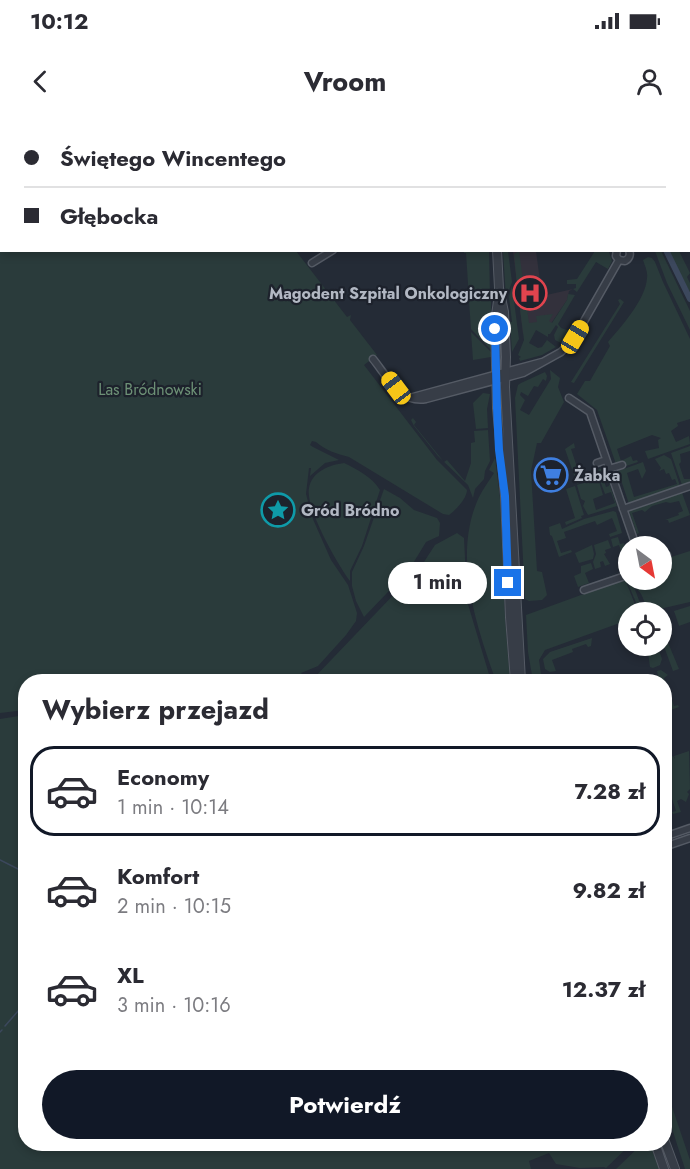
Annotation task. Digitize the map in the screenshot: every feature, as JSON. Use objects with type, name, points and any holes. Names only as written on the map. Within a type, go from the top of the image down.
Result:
[{"type":"street","points":[[312,263],[330,252]]},
{"type":"street","points":[[497,252],[499,288],[495,322],[501,375],[521,674]]},
{"type":"street","points":[[617,252],[616,256],[619,260]]},
{"type":"street","points":[[619,260],[628,259],[629,252]]},
{"type":"street","points":[[373,359],[397,390],[416,400],[501,375],[527,372],[561,352],[573,340],[619,260]]},
{"type":"street","points":[[501,375],[498,431],[505,496],[514,674]]},
{"type":"street","points":[[569,398],[589,410],[620,508],[632,536]]},
{"type":"street","points":[[592,445],[600,442]]},
{"type":"street","points":[[597,463],[606,460]]},
{"type":"street","points":[[609,469],[622,465]]},
{"type":"street","points":[[620,508],[690,486]]},
{"type":"street","points":[[584,590],[618,578]]},
{"type":"street","points":[[672,834],[690,828]]},
{"type":"street","points":[[672,844],[690,838]]},
{"type":"street","points":[[658,1151],[664,1169]]},
{"type":"street","points":[[668,1151],[675,1169]]},
{"type":"shaded area","name":"Magodent Szpital Onkologiczny","points":[[513,252],[536,252],[542,296],[573,289],[569,291],[567,300],[552,322],[550,334],[536,327],[523,334]]},
{"type":"green space","name":"Las Bródnowski","points":[[0,252],[297,252],[347,317],[351,315],[350,320],[377,355],[364,365],[437,460],[467,490],[463,500],[449,515],[443,514],[349,457],[312,441],[310,445],[339,460],[325,463],[310,476],[311,468],[309,468],[306,494],[312,517],[331,560],[348,585],[357,613],[356,621],[346,635],[318,666],[302,674],[18,674],[18,711],[0,713]]},
{"type":"green space","points":[[489,252],[490,297],[469,298],[466,253],[464,253]]},
{"type":"green space","points":[[503,252],[508,252],[512,282],[506,298]]},
{"type":"green space","points":[[519,252],[525,294],[517,284],[514,254]]},
{"type":"green space","points":[[594,252],[609,252],[612,261],[608,269],[596,262],[577,292],[573,289],[576,288],[576,284],[567,284],[567,280],[577,279]]},
{"type":"green space","points":[[655,252],[661,252],[690,311],[690,330],[667,283]]},
{"type":"green space","points":[[670,252],[680,252],[690,273],[687,277],[690,283],[690,293]]},
{"type":"green space","points":[[648,257],[655,262],[690,339],[690,419],[677,423],[678,426],[671,431],[676,442],[689,436],[690,444],[648,459],[645,451],[659,448],[658,440],[661,438],[652,435],[617,449],[621,461],[631,456],[633,461],[638,462],[623,467],[616,464],[597,410],[577,394],[585,381],[590,381],[610,346],[608,342],[632,312],[642,295],[647,276],[643,260]]},
{"type":"green space","points":[[512,286],[519,339],[512,352],[509,297]]},
{"type":"green space","points":[[568,294],[575,295],[558,324],[561,328],[570,331],[561,343],[555,340],[554,335],[558,327],[556,325],[548,337],[536,330],[529,343],[538,348],[542,347],[547,340],[556,347],[542,355],[520,361],[521,357],[518,355],[524,340],[519,301],[526,300],[529,323],[537,322],[536,316],[553,314],[549,321],[552,323],[567,300]]},
{"type":"green space","points":[[491,299],[491,350],[471,329],[469,301]]},
{"type":"green space","points":[[618,300],[624,302],[574,383],[571,382],[620,304]]},
{"type":"green space","points":[[471,332],[491,352],[491,357],[473,360]]},
{"type":"green space","points":[[550,370],[560,378],[558,387],[564,402],[541,443],[537,443],[531,471],[537,571],[542,572],[547,595],[542,600],[529,601],[525,599],[515,398],[518,385],[545,372],[546,381],[543,379],[538,387],[534,386],[528,396],[521,392],[520,395],[525,400],[520,410],[529,415],[551,379]]},
{"type":"green space","points":[[483,393],[490,394],[487,409],[488,428],[476,429],[473,403]]},
{"type":"green space","points":[[413,418],[416,422],[414,425],[443,461],[414,426],[411,420]]},
{"type":"green space","points":[[488,430],[490,461],[484,479],[475,489],[473,498],[468,485],[444,462],[447,460],[465,481],[471,463],[471,443],[475,442],[474,431]]},
{"type":"green space","points":[[574,443],[575,448],[571,449],[580,476],[603,468],[605,474],[577,484],[565,449]]},
{"type":"green space","points":[[690,446],[690,451],[680,454],[679,464],[684,479],[690,479],[690,486],[683,488],[671,453]]},
{"type":"green space","points":[[664,455],[671,459],[681,489],[629,504],[618,471],[643,462],[646,471],[642,479],[638,469],[627,473],[634,497],[677,484],[664,469],[659,471],[661,468],[655,459]]},
{"type":"green space","points":[[495,458],[500,499],[509,674],[494,674],[475,613],[467,566],[467,542],[471,519],[479,497],[494,473],[489,470]]},
{"type":"green space","points":[[344,463],[368,477],[380,490],[362,546],[350,571],[350,581],[317,522],[309,497],[311,482],[318,473],[333,465]]},
{"type":"green space","points":[[605,476],[603,478],[606,487],[609,483],[617,506],[588,515],[583,506],[585,501],[581,499],[577,485],[598,478],[603,495],[593,499],[596,510],[615,503],[611,492],[605,494],[599,478]]},
{"type":"green space","points":[[575,486],[584,515],[566,525],[565,522],[575,518],[566,489]]},
{"type":"green space","points":[[384,489],[400,498],[414,510],[437,518],[440,523],[439,536],[426,542],[409,570],[364,617],[352,586],[352,572],[364,546]]},
{"type":"green space","points":[[681,490],[690,515],[669,523],[665,520],[683,511],[679,501],[652,506],[645,512],[642,510],[632,513],[639,533],[637,534],[628,508]]},
{"type":"green space","points":[[616,512],[622,533],[610,537],[609,534],[617,531],[612,518],[597,525],[595,521],[564,532],[566,538],[557,541],[561,553],[571,550],[572,552],[559,557],[549,527],[560,523],[562,529],[584,519]]},
{"type":"green space","points":[[457,533],[464,538],[467,601],[489,674],[318,674],[422,565],[435,545]]},
{"type":"green space","points":[[618,537],[618,545],[613,547],[611,539]]},
{"type":"green space","points":[[608,540],[611,548],[605,550],[604,554],[610,564],[605,566],[603,561],[600,562],[601,567],[595,569],[594,545]]},
{"type":"green space","points":[[592,545],[593,559],[579,563],[575,553]]},
{"type":"green space","points":[[690,551],[690,602],[672,606],[672,602],[644,602],[637,590],[672,590],[672,557]]},
{"type":"green space","points":[[591,563],[593,569],[585,573],[589,583],[618,572],[618,573],[578,587],[574,576],[581,573],[581,566]]},
{"type":"green space","points":[[618,582],[618,590],[629,590],[634,602],[618,602],[618,624],[545,650],[539,660],[541,674],[532,674],[526,615]]},
{"type":"green space","points":[[631,590],[635,590],[640,602],[636,602]]},
{"type":"green space","points":[[690,606],[690,622],[679,626],[674,611]]},
{"type":"green space","points":[[592,638],[591,646],[588,647],[586,644],[572,649],[573,652],[552,660],[556,671],[550,672],[545,669],[543,659],[550,652]]},
{"type":"green space","points":[[672,652],[679,669],[673,671],[668,656],[672,656]]},
{"type":"green space","points":[[648,656],[661,656],[660,665],[650,667]]},
{"type":"green space","points":[[661,670],[667,674],[658,674],[657,671]]},
{"type":"green space","points":[[672,700],[674,706],[679,707],[672,710]]},
{"type":"green space","points":[[18,716],[18,1151],[624,1151],[606,1168],[580,1168],[556,1164],[549,1153],[529,1161],[531,1169],[0,1169],[0,719]]},
{"type":"green space","points":[[689,751],[690,789],[687,792],[689,794],[686,802],[681,799],[677,801],[681,812],[673,814],[672,812],[676,811],[672,799],[672,756],[675,759],[674,756]]},
{"type":"green space","points":[[672,1107],[690,1160],[690,1169],[685,1169],[672,1129]]},
{"type":"green space","points":[[635,1151],[653,1151],[659,1169],[616,1169]]},
{"type":"waterway","points":[[667,252],[690,299]]},
{"type":"waterway","points":[[0,860],[18,869]]},
{"type":"waterway","points":[[5,1026],[18,1011]]},
{"type":"place","name":"Magodent Szpital Onkologiczny","points":[[530,293]]},
{"type":"place","name":"Żabka","points":[[551,475]]},
{"type":"place","name":"Gród Bródno","points":[[278,510]]},
{"type":"route","points":[[495,329],[499,450],[505,496],[508,583]]}]
